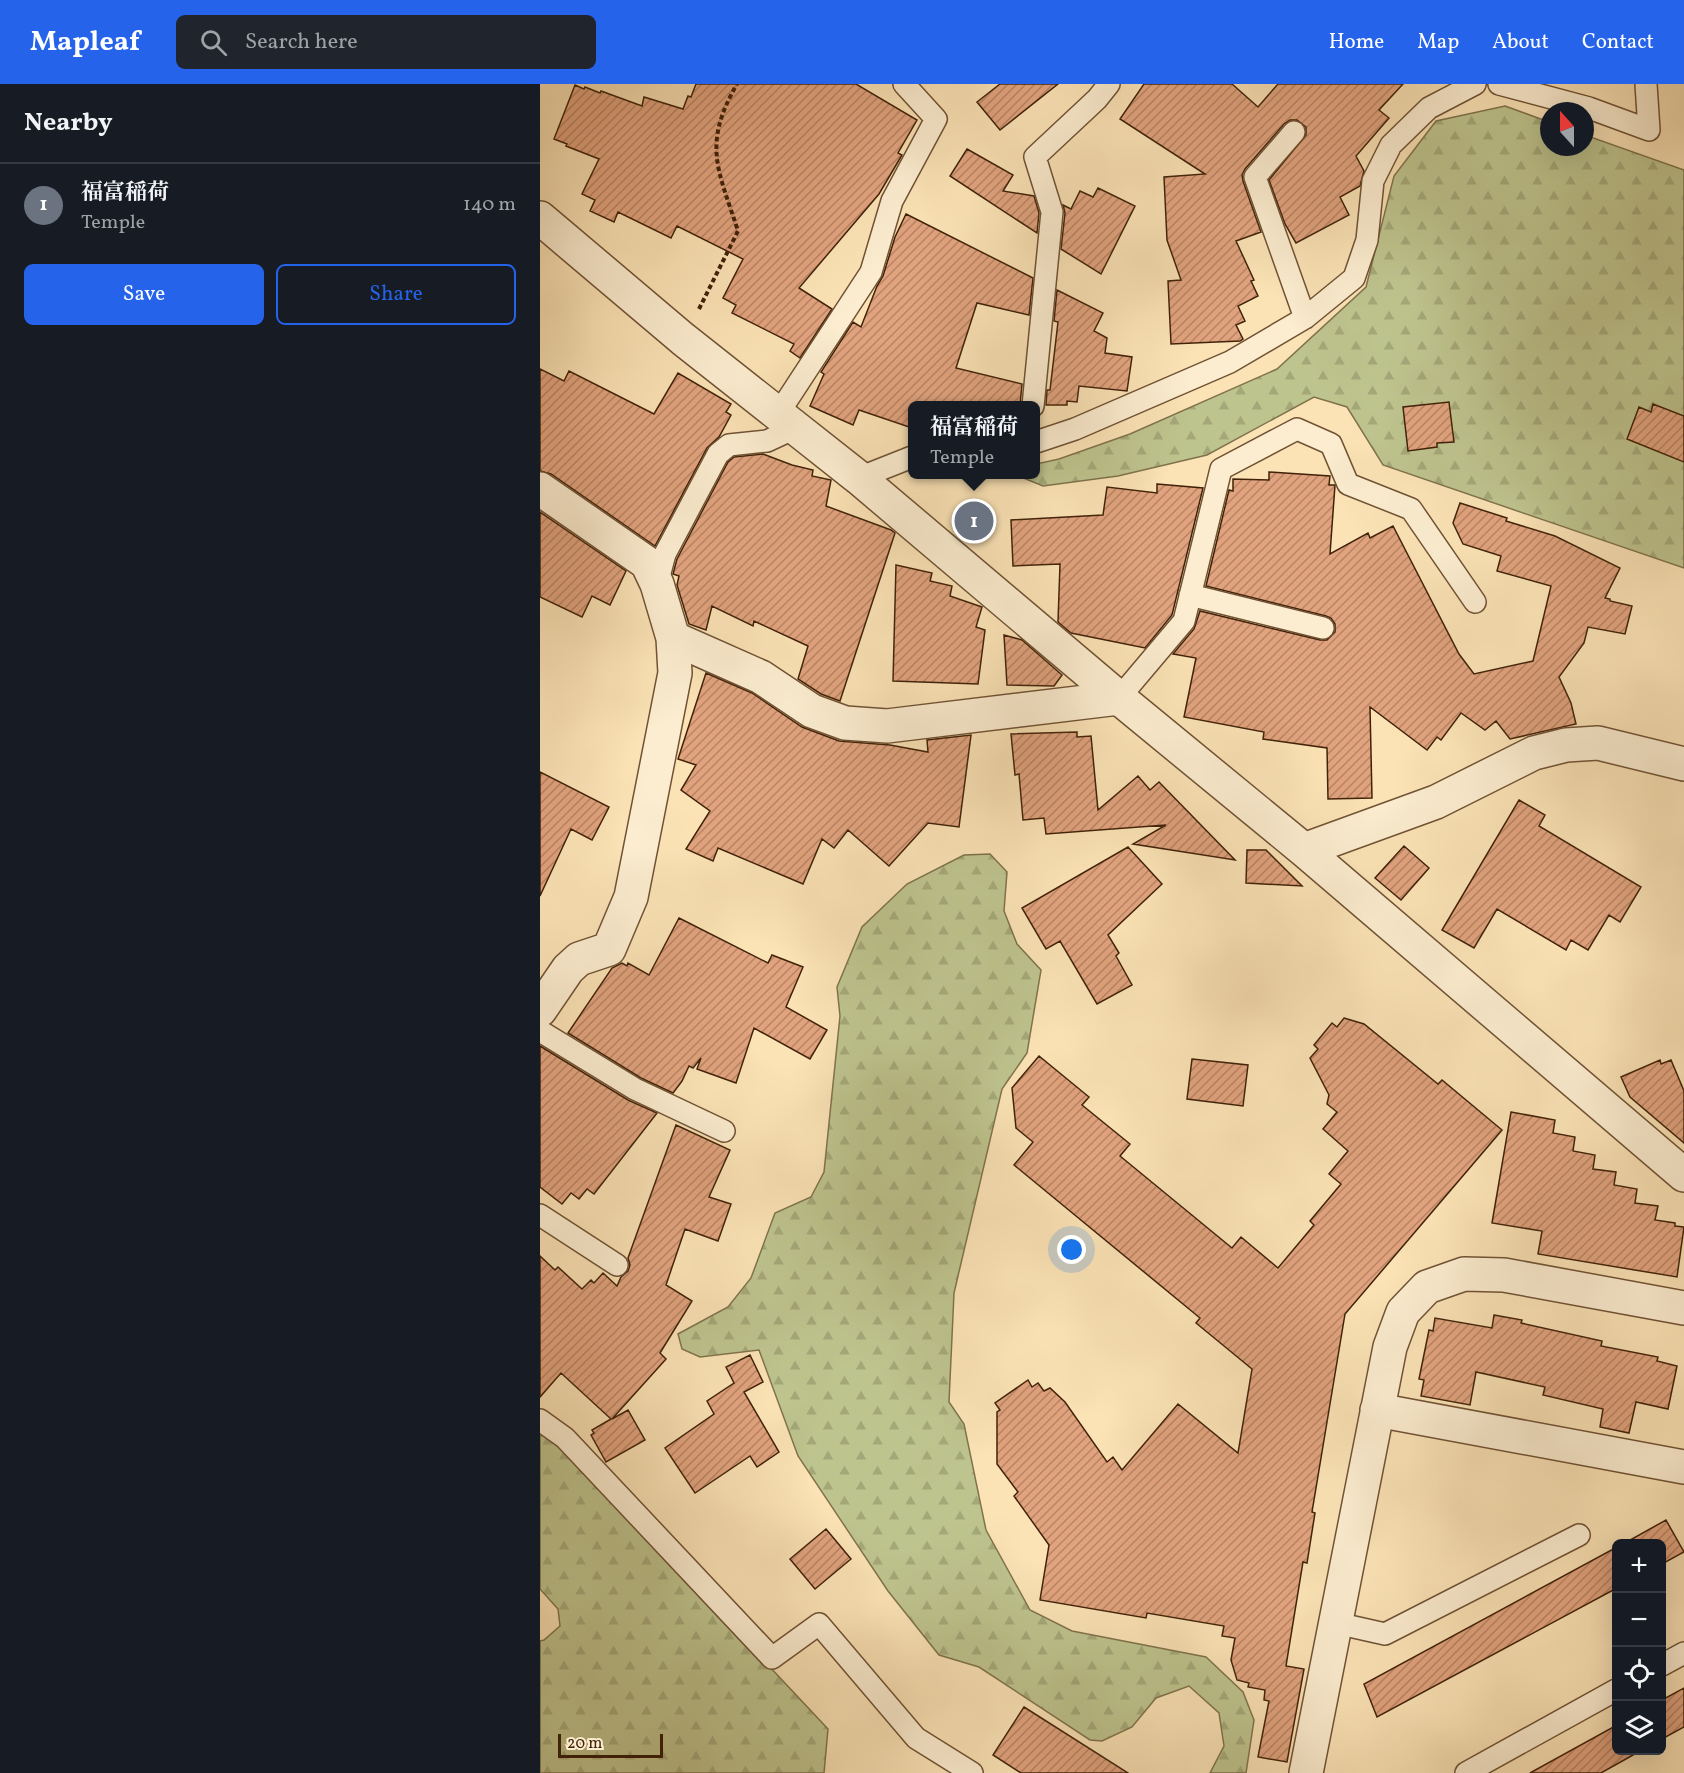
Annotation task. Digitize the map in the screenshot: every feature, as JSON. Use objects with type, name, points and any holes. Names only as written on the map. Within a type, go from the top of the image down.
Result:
[{"type":"street","points":[[540,218],[683,339],[859,478],[1119,698],[1304,850],[1684,1175]]},
{"type":"street","points":[[540,489],[647,563],[657,584],[673,638],[675,673],[631,897],[609,949],[579,960],[568,969],[540,1011]]},
{"type":"street","points":[[673,638],[761,677],[812,711],[844,723],[887,726],[1119,698]]},
{"type":"street","points":[[1304,850],[1436,802],[1534,753],[1566,745],[1598,743],[1684,764]]},
{"type":"street","points":[[1306,1773],[1389,1347],[1403,1312],[1427,1287],[1464,1274],[1504,1275],[1684,1308]]},
{"type":"street","points":[[1377,1410],[1684,1467]]},
{"type":"lane","points":[[657,584],[665,554],[718,454],[729,445],[767,441],[786,421],[871,272],[892,201],[936,119],[904,84]]},
{"type":"lane","points":[[1033,401],[1052,212],[1035,157],[1097,99],[1109,84]]},
{"type":"lane","points":[[1040,440],[1075,429],[1230,362],[1305,318],[1354,278],[1367,240],[1373,181],[1391,145],[1429,108],[1475,84]]},
{"type":"lane","points":[[1499,84],[1589,108],[1649,130],[1646,84]]},
{"type":"lane","points":[[1294,132],[1255,177],[1305,318]]},
{"type":"lane","points":[[1119,698],[1184,621],[1221,468],[1297,429],[1331,444],[1348,484],[1411,509],[1475,602]]},
{"type":"lane","points":[[859,478],[908,460]]},
{"type":"lane","points":[[1190,595],[1323,628]]},
{"type":"lane","points":[[540,1031],[635,1089],[724,1131]]},
{"type":"lane","points":[[540,1215],[617,1265]]},
{"type":"lane","points":[[540,1420],[565,1438],[772,1658],[819,1624],[916,1738],[972,1773]]},
{"type":"lane","points":[[1336,1623],[1385,1634],[1579,1535]]},
{"type":"lane","points":[[1666,1663],[1684,1653]]},
{"type":"lane","points":[[1466,1773],[1612,1693]]},
{"type":"path","points":[[683,339],[738,231],[718,172],[715,149],[718,124],[737,84]]},
{"type":"green space","points":[[1505,106],[1540,119],[1540,156],[1594,156],[1594,138],[1684,170],[1684,568],[1383,465],[1347,407],[1314,397],[1207,455],[1118,476],[1043,486],[1026,479],[1040,479],[1040,463],[1059,459],[1130,434],[1277,369],[1366,287],[1394,176],[1436,121]]},
{"type":"green space","points":[[990,854],[1007,872],[1004,911],[1017,944],[1041,970],[1027,1053],[1002,1089],[954,1293],[949,1402],[964,1424],[986,1530],[1030,1610],[1072,1631],[1206,1657],[1243,1692],[1254,1720],[1246,1773],[1210,1773],[1224,1746],[1219,1713],[1189,1686],[1156,1698],[1132,1727],[1102,1741],[1090,1740],[979,1667],[939,1655],[888,1591],[798,1456],[759,1350],[700,1357],[682,1349],[678,1334],[728,1307],[751,1278],[775,1213],[811,1197],[824,1172],[840,1016],[837,987],[862,927],[907,884],[964,855]]},
{"type":"green space","points":[[544,1435],[566,1450],[828,1729],[824,1773],[540,1773],[540,1641],[560,1626],[558,1609],[540,1589],[540,1436]]},
{"type":"building","points":[[696,84],[856,84],[917,120],[898,153],[902,155],[879,194],[799,288],[832,309],[800,358],[790,351],[794,344],[732,313],[736,305],[723,298],[743,259],[677,226],[671,238],[618,212],[614,222],[590,211],[595,200],[582,194],[599,159],[554,139],[575,85],[600,93],[601,91],[642,106],[644,97],[683,109]]},
{"type":"building","points":[[1000,84],[1058,84],[1000,130],[977,102]]},
{"type":"building","points":[[1144,84],[1232,84],[1258,107],[1278,84],[1403,84],[1379,110],[1389,118],[1356,156],[1364,171],[1360,186],[1340,197],[1349,215],[1296,243],[1285,224],[1269,180],[1306,135],[1306,127],[1297,120],[1290,120],[1284,124],[1245,169],[1242,175],[1243,181],[1261,232],[1236,241],[1254,280],[1251,281],[1258,296],[1238,306],[1245,321],[1236,325],[1243,339],[1240,341],[1171,344],[1168,281],[1181,280],[1167,240],[1164,177],[1205,174],[1120,119]]},
{"type":"building","points":[[967,149],[1013,175],[1003,191],[1034,196],[1039,213],[1037,233],[950,176]]},
{"type":"building","points":[[1098,188],[1135,206],[1101,274],[1061,249],[1065,213],[1063,205],[1071,209],[1080,191],[1093,197]]},
{"type":"building","points":[[906,214],[1033,278],[1029,315],[977,303],[956,368],[1022,384],[1020,401],[908,401],[908,427],[859,410],[853,425],[810,406],[824,374],[821,372],[853,322],[861,327],[883,276],[895,237]]},
{"type":"building","points":[[1057,290],[1103,313],[1094,331],[1107,338],[1105,353],[1132,357],[1127,391],[1079,386],[1077,402],[1067,401],[1067,405],[1046,405],[1047,390],[1050,390],[1058,322],[1054,321]]},
{"type":"building","points":[[540,369],[564,381],[569,371],[654,414],[678,373],[731,404],[726,412],[731,415],[719,437],[707,448],[655,546],[551,474],[540,471]]},
{"type":"building","points":[[1449,402],[1454,442],[1437,443],[1437,447],[1408,451],[1403,407]]},
{"type":"building","points":[[1653,404],[1684,416],[1684,462],[1627,439],[1639,407],[1651,412]]},
{"type":"building","points":[[763,454],[813,470],[812,476],[831,480],[826,506],[895,533],[840,701],[821,694],[798,679],[808,646],[754,621],[753,626],[712,606],[706,630],[689,624],[677,585],[679,576],[673,574],[677,559],[728,462],[734,457]]},
{"type":"building","points":[[1269,472],[1330,476],[1329,485],[1335,485],[1330,554],[1368,533],[1370,538],[1393,526],[1459,654],[1474,674],[1533,661],[1551,586],[1497,571],[1501,556],[1463,544],[1453,523],[1460,503],[1507,518],[1506,521],[1555,536],[1620,568],[1605,598],[1632,606],[1625,634],[1588,627],[1584,643],[1559,677],[1571,703],[1576,724],[1510,739],[1496,721],[1485,730],[1461,713],[1441,740],[1437,737],[1427,750],[1370,707],[1372,798],[1328,799],[1327,748],[1263,739],[1264,732],[1184,717],[1196,658],[1173,654],[1194,629],[1200,611],[1320,640],[1327,640],[1335,632],[1335,624],[1331,618],[1326,616],[1206,586],[1229,490],[1233,491],[1233,479],[1269,480]]},
{"type":"building","points":[[1157,484],[1203,488],[1172,615],[1145,648],[1071,633],[1058,622],[1060,564],[1013,566],[1011,520],[1103,515],[1107,487],[1157,493]]},
{"type":"building","points":[[540,512],[626,571],[610,605],[592,596],[582,617],[540,597]]},
{"type":"building","points":[[896,565],[932,573],[930,581],[952,586],[950,596],[982,607],[976,627],[985,630],[978,684],[893,681]]},
{"type":"building","points":[[1004,635],[1022,640],[1062,675],[1054,686],[1007,685]]},
{"type":"building","points":[[706,673],[752,693],[802,727],[839,741],[890,745],[928,752],[927,740],[971,735],[959,827],[928,823],[889,866],[848,830],[834,848],[822,839],[803,884],[718,848],[713,861],[686,849],[710,811],[681,790],[696,765],[678,759]]},
{"type":"building","points":[[1077,732],[1077,737],[1091,736],[1098,810],[1138,776],[1150,790],[1159,782],[1235,860],[1133,844],[1166,825],[1046,834],[1044,818],[1023,820],[1019,774],[1015,775],[1011,734]]},
{"type":"building","points":[[540,772],[609,807],[592,840],[571,829],[540,896]]},
{"type":"building","points":[[1519,800],[1545,815],[1539,826],[1641,887],[1620,922],[1609,915],[1588,950],[1571,940],[1566,950],[1497,909],[1474,948],[1442,930]]},
{"type":"building","points":[[1404,846],[1429,868],[1401,900],[1375,878]]},
{"type":"building","points":[[1128,847],[1162,884],[1108,935],[1119,953],[1116,956],[1132,985],[1097,1004],[1060,941],[1046,949],[1022,908]]},
{"type":"building","points":[[1247,850],[1266,850],[1302,886],[1246,883]]},
{"type":"building","points":[[679,918],[768,963],[772,955],[803,967],[786,1007],[827,1030],[810,1059],[754,1028],[736,1083],[697,1069],[701,1058],[693,1068],[689,1066],[673,1093],[641,1078],[568,1033],[612,968],[622,963],[627,966],[628,963],[649,975]]},
{"type":"building","points":[[1344,1018],[1364,1024],[1438,1084],[1442,1080],[1502,1130],[1345,1314],[1312,1512],[1315,1513],[1307,1563],[1303,1562],[1286,1666],[1304,1669],[1287,1762],[1258,1757],[1269,1701],[1264,1700],[1265,1690],[1248,1687],[1249,1683],[1237,1680],[1231,1660],[1235,1638],[1222,1636],[1224,1626],[1147,1613],[1146,1618],[1040,1600],[1049,1545],[1014,1496],[1018,1492],[997,1464],[997,1412],[1000,1410],[995,1403],[1028,1380],[1032,1387],[1038,1383],[1044,1391],[1050,1388],[1065,1402],[1107,1462],[1113,1457],[1122,1470],[1178,1404],[1238,1453],[1252,1369],[1196,1323],[1200,1318],[1014,1165],[1033,1142],[1016,1128],[1012,1088],[1039,1056],[1089,1097],[1082,1105],[1130,1144],[1120,1156],[1232,1248],[1241,1237],[1278,1268],[1314,1225],[1310,1221],[1341,1184],[1329,1174],[1348,1151],[1323,1129],[1337,1112],[1327,1104],[1329,1095],[1310,1058],[1318,1049],[1314,1045],[1332,1023],[1337,1027]]},
{"type":"building","points":[[540,1046],[628,1100],[657,1113],[594,1194],[587,1189],[579,1199],[571,1193],[562,1204],[540,1187]]},
{"type":"building","points":[[1192,1059],[1248,1065],[1243,1106],[1187,1099]]},
{"type":"building","points":[[1660,1060],[1661,1064],[1671,1060],[1684,1091],[1684,1143],[1630,1097],[1621,1077]]},
{"type":"building","points":[[1511,1112],[1555,1120],[1553,1133],[1575,1137],[1573,1151],[1595,1155],[1593,1169],[1616,1172],[1614,1185],[1637,1189],[1635,1203],[1658,1206],[1655,1220],[1684,1227],[1677,1277],[1538,1254],[1542,1231],[1492,1223]]},
{"type":"building","points":[[676,1125],[730,1150],[709,1197],[731,1204],[718,1241],[685,1229],[666,1285],[692,1301],[660,1353],[666,1359],[612,1419],[628,1410],[645,1440],[606,1462],[591,1435],[594,1433],[592,1430],[611,1419],[561,1373],[540,1397],[540,1256],[555,1270],[558,1267],[582,1289],[591,1280],[594,1283],[603,1273],[617,1286],[621,1277],[628,1271],[630,1265],[628,1258]]},
{"type":"building","points":[[1494,1315],[1602,1341],[1601,1346],[1658,1357],[1657,1361],[1677,1366],[1668,1409],[1636,1402],[1629,1433],[1600,1427],[1603,1409],[1543,1395],[1545,1387],[1476,1372],[1470,1405],[1421,1396],[1424,1380],[1419,1379],[1429,1330],[1433,1331],[1435,1318],[1492,1328]]},
{"type":"building","points":[[750,1355],[763,1382],[744,1392],[779,1452],[757,1467],[750,1456],[695,1493],[665,1448],[714,1414],[707,1401],[734,1383],[726,1367]]},
{"type":"building","points":[[1666,1520],[1684,1552],[1666,1562],[1666,1539],[1632,1539]]},
{"type":"building","points":[[826,1529],[851,1559],[815,1589],[790,1559]]},
{"type":"building","points":[[1612,1550],[1612,1591],[1377,1717],[1364,1684]]},
{"type":"building","points":[[1684,1688],[1684,1727],[1666,1737],[1666,1701],[1666,1698]]},
{"type":"building","points":[[1024,1707],[1128,1773],[1021,1773],[993,1755]]},
{"type":"building","points":[[1612,1728],[1612,1755],[1633,1755],[1601,1773],[1530,1773]]},
{"type":"place","name":"福富稲荷","points":[[974,521]]}]
